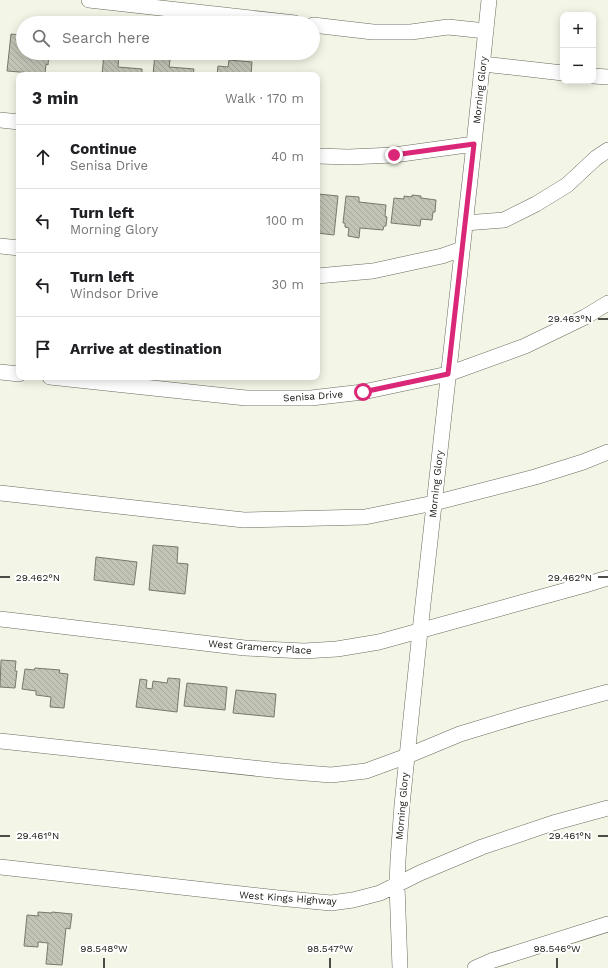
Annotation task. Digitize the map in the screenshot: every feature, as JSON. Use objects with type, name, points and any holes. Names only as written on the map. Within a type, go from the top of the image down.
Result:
[{"type":"street","points":[[89,0],[232,16]]},
{"type":"street","name":"Morning Glory","points":[[400,968],[397,885],[402,805],[489,0]]},
{"type":"street","points":[[320,26],[373,32],[411,32],[448,27],[486,31]]},
{"type":"street","points":[[482,64],[560,73]]},
{"type":"street","points":[[596,76],[608,77]]},
{"type":"street","points":[[0,120],[16,122]]},
{"type":"street","points":[[320,156],[349,157],[394,155],[474,144]]},
{"type":"street","points":[[465,223],[504,220],[536,204],[567,185],[596,158],[608,150]]},
{"type":"street","points":[[0,246],[16,248]]},
{"type":"street","points":[[320,276],[373,271],[442,256],[462,249]]},
{"type":"street","name":"Senisa Drive","points":[[77,380],[238,398],[312,398],[356,393],[448,374],[525,346],[585,317],[608,303]]},
{"type":"street","points":[[0,372],[16,374]]},
{"type":"street","points":[[0,493],[244,520],[365,517],[434,503],[535,477],[583,462],[608,452]]},
{"type":"street","name":"West Gramercy Place","points":[[0,619],[245,648],[304,651],[338,649],[379,642],[608,578]]},
{"type":"street","points":[[0,741],[281,772],[331,775],[366,771],[460,734],[608,692]]},
{"type":"street","name":"West Kings Highway","points":[[0,867],[262,897],[331,903],[353,900],[380,893],[420,873],[482,847],[553,823],[608,808]]},
{"type":"street","points":[[475,968],[491,960],[608,924]]},
{"type":"building","points":[[11,34],[16,35],[16,60],[48,60],[48,65],[46,64],[45,72],[7,71]]},
{"type":"building","points":[[103,60],[118,60],[118,67],[142,69],[142,72],[102,72]]},
{"type":"building","points":[[154,60],[170,60],[169,67],[194,69],[194,72],[153,72]]},
{"type":"building","points":[[229,60],[252,62],[251,72],[217,72],[218,66],[228,67]]},
{"type":"building","points":[[320,194],[338,196],[334,235],[320,233]]},
{"type":"building","points":[[412,195],[436,200],[435,212],[433,212],[432,220],[421,219],[420,226],[391,223],[394,198],[404,199],[404,196],[412,197]]},
{"type":"building","points":[[346,196],[359,197],[359,202],[386,205],[386,226],[384,226],[383,230],[360,228],[359,238],[348,236],[349,228],[345,227],[345,223],[343,223]]},
{"type":"building","points":[[153,545],[178,547],[177,563],[188,564],[185,594],[149,590]]},
{"type":"building","points":[[96,557],[137,562],[134,585],[94,580]]},
{"type":"building","points":[[1,660],[16,661],[15,671],[17,671],[15,688],[0,687]]},
{"type":"building","points":[[35,668],[60,670],[59,673],[68,674],[64,708],[50,707],[51,697],[36,695],[36,691],[22,689],[25,669],[34,670]]},
{"type":"building","points":[[168,678],[180,679],[177,712],[136,707],[140,679],[147,680],[146,688],[152,689],[153,681],[167,683]]},
{"type":"building","points":[[187,683],[227,687],[225,710],[184,706]]},
{"type":"building","points":[[236,690],[276,694],[274,717],[233,713]]},
{"type":"building","points":[[38,912],[72,914],[70,929],[66,928],[62,965],[46,964],[48,943],[38,942],[38,947],[24,946],[27,915],[39,916]]},
{"type":"route","points":[[363,392],[448,374],[474,144],[394,155]]}]
